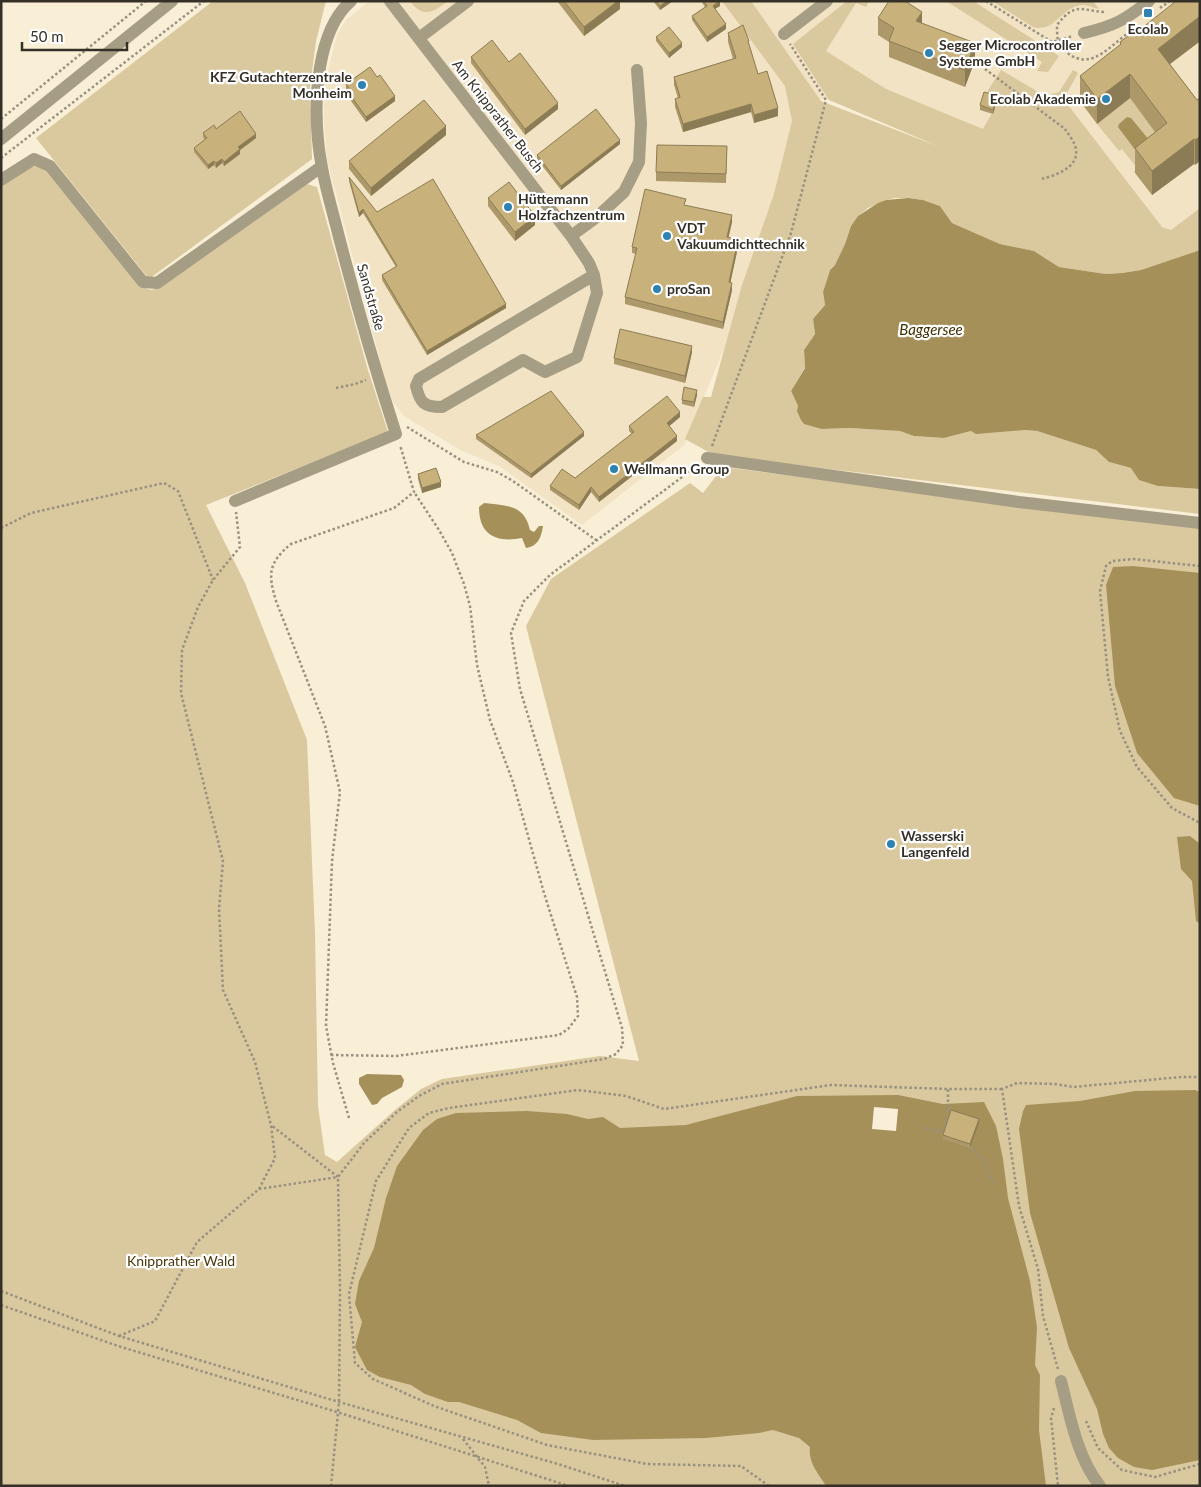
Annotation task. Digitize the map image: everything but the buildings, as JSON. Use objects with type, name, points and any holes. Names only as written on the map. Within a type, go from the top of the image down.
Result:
[{"type":"street","points":[[1,139],[172,1]]},
{"type":"street","name":"Sandstraße","points":[[351,1],[341,10],[326,42],[319,75],[316,109],[321,166],[354,292],[396,434]]},
{"type":"street","name":"Am Knipprather Busch","points":[[390,1],[571,236],[590,263],[594,276],[597,293],[577,357],[545,372],[523,360],[442,407],[429,407],[423,404],[416,386],[419,379],[594,276]]},
{"type":"street","points":[[419,38],[468,1]]},
{"type":"street","points":[[784,34],[827,1]]},
{"type":"street","points":[[1084,33],[1110,27],[1149,1]]},
{"type":"street","points":[[571,236],[597,217],[624,192],[639,162],[641,123],[637,70]]},
{"type":"street","points":[[1,180],[34,159],[50,166],[143,282],[158,282],[321,166]]},
{"type":"street","points":[[235,501],[396,434]]},
{"type":"street","points":[[707,458],[1019,502],[1200,523]]},
{"type":"street","points":[[1061,1381],[1076,1436],[1091,1475],[1100,1486]]},
{"type":"path","points":[[1,119],[146,1]]},
{"type":"path","points":[[1,158],[204,1]]},
{"type":"path","points":[[986,1],[1052,42],[1084,33]]},
{"type":"path","points":[[331,1486],[339,1402],[338,1177],[364,1144],[397,1112],[442,1084],[604,1059],[616,1054],[623,1044],[622,1028],[520,689],[511,633],[524,601],[550,575],[707,458],[791,233],[826,100],[784,34]]},
{"type":"path","points":[[985,69],[1065,129],[1071,138],[1076,151],[1075,159],[1055,176],[1041,179]]},
{"type":"path","points":[[336,388],[355,384]]},
{"type":"path","points":[[391,417],[464,462],[497,472],[513,481],[596,540]]},
{"type":"path","points":[[331,1055],[396,1056],[558,1035],[568,1029],[578,1016],[577,997],[544,893],[513,782],[490,720],[477,665],[470,606],[464,584],[452,553],[414,492],[396,434]]},
{"type":"path","points":[[1,528],[32,513],[164,483],[178,491],[213,580]]},
{"type":"path","points":[[349,1118],[331,1055],[326,1026],[332,861],[340,792],[325,726],[270,583],[271,567],[279,554],[290,544],[394,508],[414,492]]},
{"type":"path","points":[[119,1336],[155,1321],[197,1242],[259,1189],[275,1158],[271,1125],[255,1062],[222,990],[219,909],[223,861],[181,693],[182,650],[198,608],[213,580],[240,546],[235,501]]},
{"type":"path","points":[[1200,566],[1133,559],[1112,562],[1106,566],[1100,591],[1108,677],[1120,730],[1137,767],[1172,808],[1200,823]]},
{"type":"path","points":[[769,1486],[741,1466],[647,1464],[547,1445],[434,1406],[372,1380],[355,1363],[349,1294],[376,1181],[409,1128],[429,1113],[449,1108],[578,1090],[626,1096],[664,1109],[831,1085],[948,1089],[1002,1088],[1017,1083],[1055,1084],[1073,1087],[1200,1077]]},
{"type":"path","points":[[1002,1088],[1019,1206],[1038,1269],[1044,1316],[1061,1381],[1051,1418],[1058,1486]]},
{"type":"path","points":[[925,1128],[943,1132],[949,1117],[948,1089]]},
{"type":"path","points":[[271,1125],[338,1177]]},
{"type":"path","points":[[971,1147],[985,1164],[993,1184]]},
{"type":"path","points":[[259,1189],[338,1177]]},
{"type":"path","points":[[1,1291],[119,1336],[462,1438],[558,1464],[624,1486]]},
{"type":"path","points":[[1,1305],[118,1346],[337,1412],[569,1486]]},
{"type":"path","points":[[1082,1414],[1098,1448],[1122,1470],[1155,1477],[1200,1464]]},
{"type":"path","points":[[462,1438],[484,1468],[489,1486]]},
{"type":"shaded area","points":[[369,1],[1200,1],[1200,208],[1171,230],[968,158],[831,98],[801,101],[755,274],[684,445],[582,525],[499,466],[460,450],[404,416],[393,402],[387,386],[327,160],[324,121],[324,86],[337,35],[346,20]]},
{"type":"green space","points":[[213,1],[326,1],[316,41],[310,87],[312,159],[149,279],[36,138]]},
{"type":"green space","points":[[410,1],[448,1],[433,11],[424,12],[415,7]]},
{"type":"green space","points":[[722,1],[751,1],[821,101],[940,147],[829,100],[793,44],[847,1],[869,1],[866,7],[856,3],[826,51],[886,89],[983,129],[999,101],[985,95],[1001,70],[1045,96],[1059,92],[1073,70],[1078,73],[1067,93],[1068,105],[1162,227],[1171,230],[1200,208],[1200,250],[1141,270],[1106,274],[1059,267],[1034,251],[1000,244],[952,223],[940,206],[923,200],[895,198],[868,208],[858,216],[851,226],[835,265],[830,270],[823,292],[825,305],[813,319],[815,334],[804,350],[805,367],[791,391],[798,406],[822,429],[849,428],[901,431],[914,436],[944,438],[971,431],[1037,431],[1096,450],[1109,462],[1131,468],[1158,486],[1200,489],[1200,514],[714,455],[685,439],[703,397],[711,397],[742,285],[774,194],[792,121],[785,86]]},
{"type":"green space","points":[[946,1],[973,1],[1059,56],[1048,72],[1037,71],[1042,62]]},
{"type":"green space","points":[[992,1],[1093,1],[1099,9],[1085,5],[1075,6],[1053,23],[1041,28],[1033,27]]},
{"type":"green space","points":[[1130,98],[1167,147],[1135,173],[1134,171],[1137,168],[1122,149],[1119,151],[1097,124]]},
{"type":"green space","name":"Wasserski Langenfeld","points":[[35,166],[47,170],[145,288],[151,290],[159,288],[307,184],[317,187],[367,367],[388,432],[206,505],[245,583],[307,740],[315,934],[318,1106],[325,1155],[337,1162],[421,1089],[442,1079],[600,1056],[639,1061],[526,626],[551,579],[690,483],[703,493],[723,467],[1200,528],[1200,1486],[1,1486],[1,187],[26,169]]},
{"type":"water","points":[[1127,117],[1131,118],[1150,141],[1136,151],[1118,127]]},
{"type":"water","name":"Baggersee","points":[[908,198],[923,200],[940,206],[952,223],[1000,244],[1034,251],[1059,267],[1106,274],[1122,273],[1141,270],[1200,250],[1200,489],[1158,486],[1139,480],[1131,468],[1109,462],[1096,450],[1037,431],[1025,430],[976,434],[971,431],[944,438],[914,436],[900,431],[849,428],[822,429],[804,424],[797,411],[798,406],[791,391],[805,368],[804,350],[815,334],[813,319],[825,305],[823,292],[830,270],[835,265],[851,226],[858,216],[886,200]]},
{"type":"water","points":[[484,503],[507,506],[519,511],[524,515],[530,530],[534,532],[539,526],[543,526],[538,541],[526,548],[522,538],[504,539],[491,535],[482,524],[480,517],[479,507]]},
{"type":"water","points":[[1133,566],[1200,573],[1200,806],[1174,798],[1137,753],[1115,686],[1106,585],[1113,567]]},
{"type":"water","points":[[1190,836],[1200,844],[1200,924],[1196,921],[1192,881],[1181,869],[1177,837]]},
{"type":"water","points":[[367,1074],[401,1075],[404,1080],[402,1087],[382,1098],[377,1104],[372,1105],[359,1084],[359,1078]]},
{"type":"water","points":[[1195,1090],[1200,1092],[1200,1460],[1152,1470],[1134,1467],[1118,1458],[1109,1448],[1103,1434],[1097,1409],[1069,1348],[1030,1213],[1019,1129],[1026,1105],[1080,1101],[1135,1091]]},
{"type":"water","points":[[898,1095],[943,1104],[984,1102],[996,1126],[1008,1198],[1030,1281],[1037,1327],[1035,1365],[1040,1375],[1039,1430],[1046,1486],[826,1486],[812,1463],[810,1447],[799,1438],[773,1430],[706,1438],[593,1440],[541,1433],[517,1420],[459,1402],[448,1402],[425,1394],[411,1385],[380,1377],[367,1370],[355,1347],[362,1322],[355,1304],[359,1281],[374,1248],[386,1198],[397,1166],[423,1130],[437,1119],[456,1113],[527,1111],[567,1114],[588,1119],[603,1117],[620,1128],[686,1125],[797,1096]]},
{"type":"pier","points":[[874,1107],[898,1109],[896,1131],[872,1129]]},
{"type":"place","name":"Ecolab","points":[[1148,13]]},
{"type":"place","name":"Segger Microcontroller Systeme GmbH","points":[[929,53]]},
{"type":"place","name":"KFZ Gutachterzentrale Monheim","points":[[362,85]]},
{"type":"place","name":"Ecolab Akademie","points":[[1106,99]]},
{"type":"place","name":"Hüttemann Holzfachzentrum","points":[[508,207]]},
{"type":"place","name":"VDT Vakuumdichttechnik","points":[[667,236]]},
{"type":"place","name":"proSan","points":[[657,289]]},
{"type":"place","name":"Wellmann Group","points":[[614,469]]},
{"type":"place","name":"Wasserski Langenfeld","points":[[891,844]]},
{"type":"park label","name":"Knipprather Wald","points":[[181,1261]]}]
